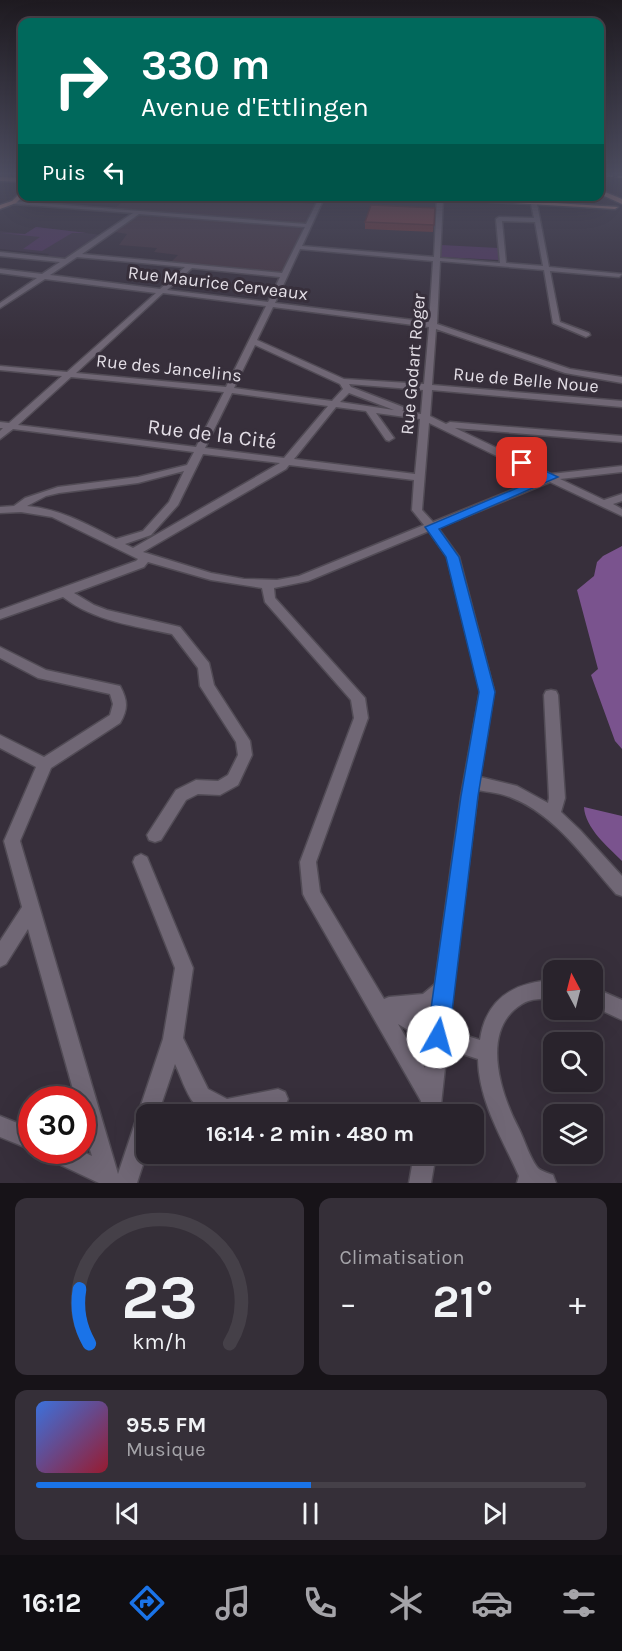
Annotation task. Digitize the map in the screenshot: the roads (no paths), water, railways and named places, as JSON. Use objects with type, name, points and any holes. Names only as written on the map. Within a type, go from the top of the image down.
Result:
[{"type":"street","points":[[0,306],[113,230]]},
{"type":"street","points":[[115,543],[141,536],[154,527],[174,503],[307,230]]},
{"type":"street","name":"Rue Godart Roger","points":[[431,1104],[444,989],[472,782],[487,692],[453,557],[417,510],[439,230]]},
{"type":"street","points":[[500,230],[503,264]]},
{"type":"street","points":[[539,230],[557,322],[586,335]]},
{"type":"street","points":[[297,248],[547,267],[621,275]]},
{"type":"street","points":[[0,254],[67,261]]},
{"type":"street","points":[[77,255],[284,275]]},
{"type":"street","points":[[0,436],[5,426],[68,374],[190,266]]},
{"type":"street","name":"Rue Maurice Cerveaux","points":[[0,271],[433,325],[568,371],[622,380]]},
{"type":"street","points":[[252,341],[413,416],[425,417],[442,424],[622,513]]},
{"type":"street","name":"Rue des Jancelins","points":[[0,368],[229,390],[413,416]]},
{"type":"street","name":"Rue de Belle Noue","points":[[346,386],[352,381],[622,404]]},
{"type":"street","points":[[139,555],[287,461],[346,386]]},
{"type":"street","points":[[369,410],[389,438]]},
{"type":"street","points":[[442,424],[622,439]]},
{"type":"street","name":"Rue de la Cité","points":[[5,426],[419,478]]},
{"type":"street","points":[[18,508],[30,498],[57,491],[138,480],[182,468],[192,468]]},
{"type":"street","points":[[0,510],[18,508],[70,517],[139,555],[255,584],[267,584],[301,580],[552,477],[622,470]]},
{"type":"street","points":[[604,504],[622,497]]},
{"type":"street","points":[[0,615],[140,564],[139,555]]},
{"type":"street","points":[[267,584],[269,599],[352,690],[361,707],[358,729],[308,862],[309,879],[312,894],[404,1051],[430,1104]]},
{"type":"street","points":[[65,592],[74,600],[102,613],[176,630],[204,667],[211,693],[243,741],[245,755],[233,780],[220,788],[196,787],[181,795],[155,835]]},
{"type":"street","points":[[0,652],[43,674],[115,690],[121,699],[121,710],[115,719],[45,764],[6,840],[114,1180]]},
{"type":"street","points":[[551,695],[557,798],[552,815]]},
{"type":"street","points":[[0,741],[45,764]]},
{"type":"street","points":[[472,782],[519,794],[552,815],[622,888]]},
{"type":"street","points":[[141,862],[184,968],[173,1039],[151,1104]]},
{"type":"street","points":[[0,958],[30,910]]},
{"type":"street","points":[[534,1181],[492,1091],[487,1052],[488,1038],[499,1010],[517,994],[543,988]]},
{"type":"street","points":[[366,989],[437,1042],[487,1052]]},
{"type":"street","points":[[389,1006],[426,1002],[444,989]]},
{"type":"street","points":[[603,1001],[622,1010]]},
{"type":"street","points":[[173,1039],[201,1096],[226,1110],[278,1099]]},
{"type":"street","points":[[404,1051],[437,1042]]},
{"type":"street","points":[[0,1126],[18,1134]]},
{"type":"street","points":[[114,1180],[136,1139]]},
{"type":"street","points":[[82,1164],[114,1180]]},
{"type":"street","points":[[420,1183],[423,1164]]}]
